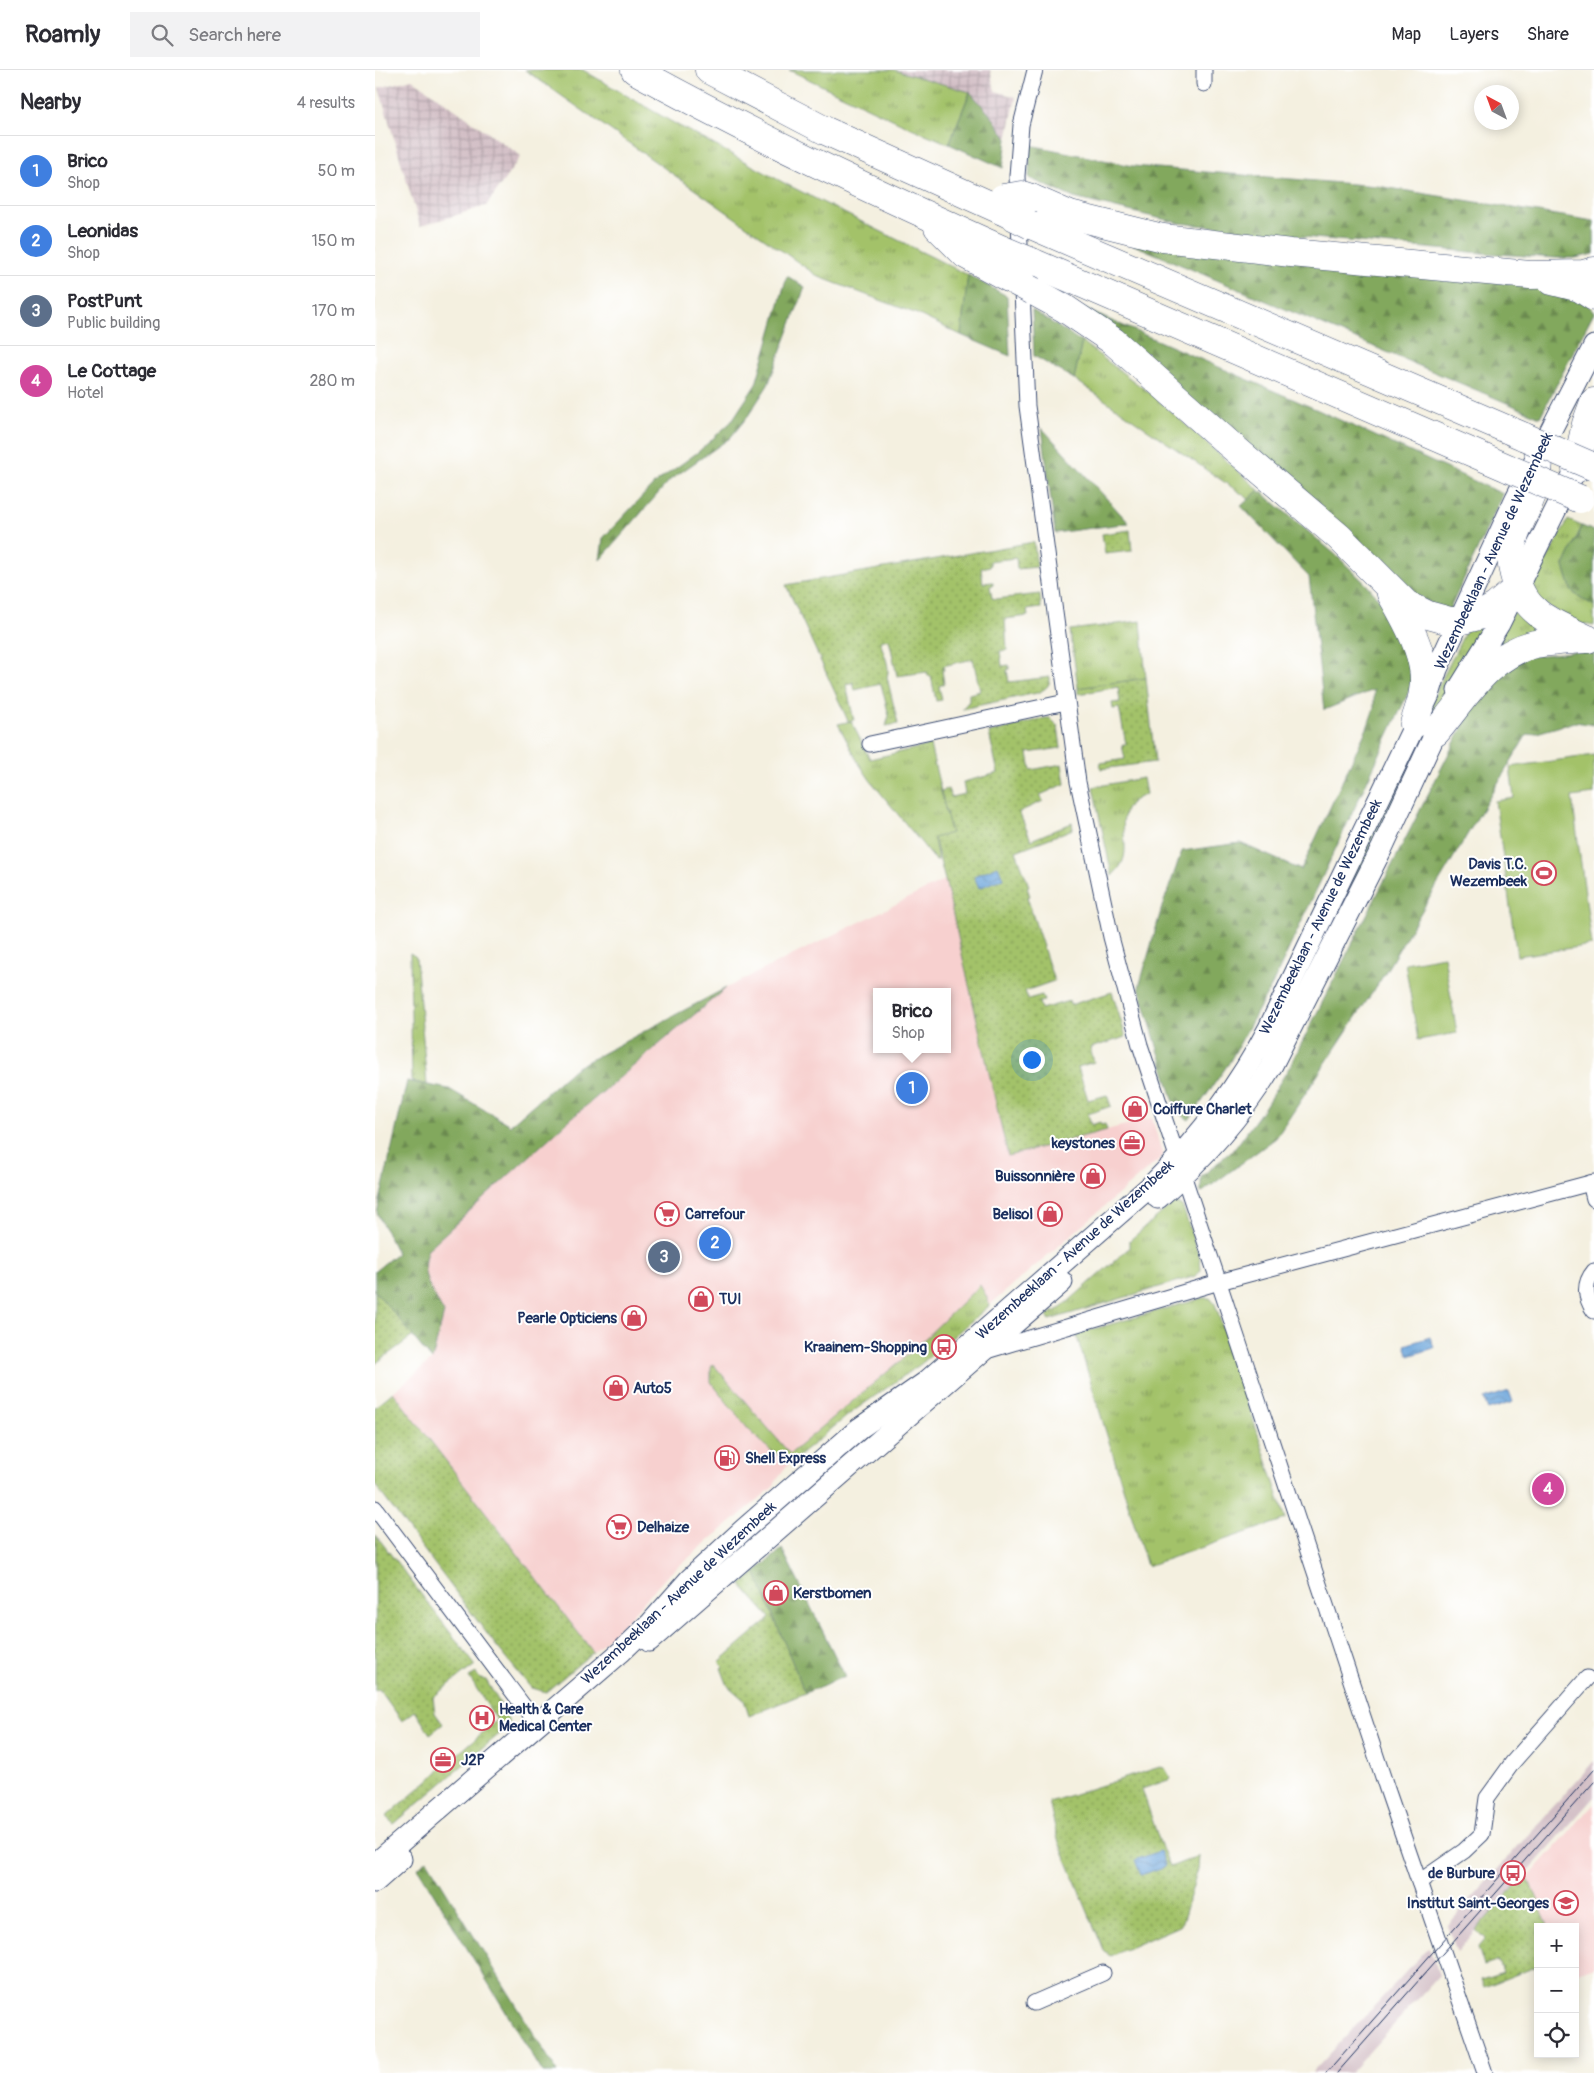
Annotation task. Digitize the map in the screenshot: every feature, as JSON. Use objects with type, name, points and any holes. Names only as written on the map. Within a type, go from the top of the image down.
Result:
[{"type":"highway","points":[[635,70],[675,92],[926,215],[1003,262],[1033,291],[1113,341],[1227,442],[1339,537],[1406,604],[1428,615],[1459,622],[1479,616],[1496,606],[1517,588]]},
{"type":"highway","points":[[709,70],[826,131],[995,204],[1031,225],[1585,468],[1586,424],[1594,402]]},
{"type":"highway","points":[[995,204],[1022,195],[1070,215],[1163,238],[1291,253],[1530,275],[1584,274],[1594,272]]},
{"type":"highway","points":[[1003,262],[1032,262],[1587,502]]},
{"type":"highway","points":[[1530,275],[1580,288],[1594,298]]},
{"type":"highway","points":[[1532,445],[1539,471],[1535,490],[1513,542],[1512,567],[1517,588],[1529,606],[1547,621],[1591,639]]},
{"type":"highway","points":[[1386,586],[1405,618],[1416,642],[1424,690],[1425,728]]},
{"type":"highway","points":[[1425,728],[1496,662],[1514,652],[1535,644],[1591,639]]},
{"type":"main road","name":"Wezembeeklaan - Avenue de Wezembeek","points":[[375,1864],[645,1628],[690,1579],[860,1428],[926,1382],[1153,1184],[1219,1140],[1273,1065],[1382,848],[1425,728],[1429,695],[1437,669],[1516,498],[1532,445],[1594,346]]},
{"type":"main road","name":"Wezembeeklaan - Avenue de Wezembeek","points":[[1425,728],[1450,702],[1499,624],[1517,588],[1585,468],[1594,437]]},
{"type":"main road","name":"Wezembeeklaan - Avenue de Wezembeek","points":[[375,1882],[983,1352],[1181,1167]]},
{"type":"street","points":[[1035,70],[1021,125],[1017,176],[1027,406],[1077,782],[1111,937],[1140,1045],[1292,1506],[1485,2073]]},
{"type":"street","points":[[870,744],[1066,702]]},
{"type":"street","points":[[983,1352],[1219,1282],[1592,1182],[1594,1199]]},
{"type":"street","points":[[1594,1272],[1586,1287],[1589,1303],[1594,1311]]},
{"type":"street","points":[[375,1508],[537,1724]]},
{"type":"street","points":[[1419,1882],[1464,1851],[1482,1834],[1487,1798],[1513,1762],[1587,1678]]},
{"type":"street","points":[[1033,2003],[1103,1973]]},
{"type":"shaded area","points":[[894,70],[990,70],[995,91],[1016,97],[1007,139],[993,118],[970,92]]},
{"type":"shaded area","points":[[412,79],[521,156],[486,206],[420,226],[379,88]]},
{"type":"shaded area","points":[[945,880],[1008,1156],[1152,1118],[1163,1156],[921,1364],[852,1412],[794,1460],[784,1469],[772,1488],[668,1575],[624,1623],[593,1652],[393,1392],[432,1360],[444,1313],[425,1277],[423,1262],[428,1249],[567,1122],[726,988]]},
{"type":"shaded area","points":[[1594,1761],[1594,1797],[1457,1952],[1447,1926]]},
{"type":"shaded area","name":"Institut Saint-Georges","points":[[1594,1804],[1594,1967],[1579,1973],[1579,1923],[1547,1923],[1527,1879]]},
{"type":"shaded area","points":[[1429,1947],[1439,1975],[1350,2073],[1312,2073]]},
{"type":"green space","points":[[525,70],[583,70],[672,122],[788,185],[968,275],[961,335],[917,314],[819,277]]},
{"type":"green space","points":[[789,70],[894,70],[970,92],[949,144]]},
{"type":"green space","points":[[970,92],[993,118],[1007,139],[1003,168],[949,144]]},
{"type":"green space","points":[[1030,145],[1133,166],[1377,186],[1594,221],[1594,254],[1575,258],[1556,258],[1482,253],[1314,238],[1179,223],[1074,198],[1029,178]]},
{"type":"green space","points":[[1115,237],[1557,289],[1589,305],[1594,312],[1540,417]]},
{"type":"green space","points":[[968,275],[1007,296],[1010,356],[961,335]]},
{"type":"green space","points":[[787,276],[805,287],[768,385],[748,416],[730,438],[670,480],[600,560],[603,538],[655,483],[698,452],[731,422],[756,384]]},
{"type":"green space","points":[[1064,300],[1318,410],[1503,494],[1449,611],[1418,598]]},
{"type":"green space","points":[[1032,310],[1082,342],[1074,379],[1034,356]]},
{"type":"green space","points":[[1082,342],[1156,398],[1259,490],[1249,499],[1074,379]]},
{"type":"green space","points":[[1042,428],[1129,523],[1055,533]]},
{"type":"green space","points":[[1259,490],[1336,555],[1367,585],[1388,610],[1409,656],[1412,685],[1272,985],[1229,1063],[1189,1120],[1177,1112],[1139,987],[1162,907],[1182,851],[1240,843],[1301,870],[1367,728],[1374,708],[1374,690],[1324,710],[1309,577],[1241,506]]},
{"type":"green space","points":[[1568,520],[1582,526],[1564,566],[1572,592],[1594,606],[1594,626],[1577,623],[1528,595]]},
{"type":"green space","points":[[1582,526],[1594,531],[1594,606],[1572,592],[1564,566]]},
{"type":"green space","points":[[1130,530],[1132,551],[1105,554],[1102,534]]},
{"type":"green space","points":[[1034,542],[1037,567],[1017,569],[1016,558],[990,561],[990,566],[981,568],[983,583],[993,582],[993,585],[990,586],[992,598],[1040,594],[1041,608],[1027,610],[1028,616],[1005,619],[1007,650],[1000,651],[1002,666],[1009,665],[1007,670],[1009,682],[1050,677],[1047,687],[1037,693],[962,709],[969,701],[969,694],[980,691],[973,659],[943,666],[944,684],[939,686],[942,700],[936,701],[931,676],[928,676],[927,672],[897,676],[889,639],[880,641],[887,664],[887,677],[898,724],[886,726],[889,716],[881,684],[855,690],[853,682],[846,685],[854,720],[848,721],[786,585]]},
{"type":"green space","points":[[1517,604],[1558,634],[1493,652]]},
{"type":"green space","points":[[1486,619],[1346,906],[1242,1088],[1468,626]]},
{"type":"green space","points":[[1141,621],[1146,678],[1078,688],[1070,630]]},
{"type":"green space","points":[[1581,651],[1594,654],[1594,725],[1575,722],[1526,736],[1380,981],[1276,1138],[1201,1193],[1201,1177],[1236,1147],[1264,1108],[1290,1066],[1478,696],[1516,658]]},
{"type":"green space","points":[[1146,678],[1155,762],[1101,769],[1100,763],[1125,759],[1122,745],[1126,744],[1119,708],[1113,709],[1112,703],[1120,702],[1118,687],[1078,694],[1078,688]]},
{"type":"green space","points":[[1050,718],[1058,726],[1061,748],[1028,753],[1031,770],[1062,764],[1065,784],[1040,795],[1043,801],[1019,812],[1031,840],[1072,823],[1073,829],[1016,851],[1029,886],[1027,887],[1030,896],[1027,897],[1054,981],[1025,991],[1028,999],[1042,995],[1044,1001],[1039,1002],[1041,1009],[1069,1001],[1070,1005],[1112,992],[1126,1037],[1090,1048],[1094,1062],[1078,1067],[1088,1100],[1107,1095],[1111,1106],[1088,1114],[1091,1125],[1100,1122],[1101,1125],[1105,1124],[1107,1130],[1008,1156],[934,838],[951,833],[941,791],[948,789],[951,797],[965,794],[963,782],[998,773],[989,733]]},
{"type":"green space","points":[[851,721],[870,759],[930,745],[951,833],[934,839],[938,860],[936,861],[870,780],[858,762],[838,724]]},
{"type":"green space","name":"Davis T.C. Wezembeek","points":[[1594,755],[1594,794],[1572,797],[1592,945],[1517,956],[1495,801],[1514,798],[1510,767]]},
{"type":"green space","points":[[1143,778],[1146,794],[1129,805],[1125,812],[1123,826],[1124,856],[1121,865],[1112,876],[1093,787]]},
{"type":"green space","points":[[410,953],[416,957],[427,1085],[412,1081]]},
{"type":"green space","points":[[1444,956],[1457,1033],[1418,1040],[1405,963]]},
{"type":"green space","points":[[726,988],[567,1122],[428,1249],[425,1258],[426,1275],[444,1313],[432,1360],[375,1291],[375,1271],[397,1253],[377,1213],[407,1081],[449,1089],[510,1125],[575,1068]]},
{"type":"green space","points":[[1173,1203],[1181,1205],[1183,1208],[1200,1259],[1201,1270],[1196,1276],[1049,1320],[1047,1315],[1061,1308],[1129,1248],[1129,1241]]},
{"type":"green space","points":[[980,1285],[988,1299],[989,1306],[921,1364],[852,1412],[794,1460],[782,1457],[771,1451],[748,1429],[711,1382],[711,1368],[713,1364],[790,1454],[911,1352]]},
{"type":"green space","points":[[375,1291],[413,1336],[375,1364]]},
{"type":"green space","points":[[1203,1298],[1210,1298],[1215,1304],[1286,1519],[1147,1566],[1076,1334]]},
{"type":"green space","points":[[393,1392],[593,1652],[546,1692],[531,1688],[494,1643],[375,1485],[375,1407]]},
{"type":"green space","points":[[376,1535],[475,1665],[433,1697],[435,1713],[443,1724],[430,1734],[415,1711],[402,1721],[379,1689],[375,1691]]},
{"type":"green space","points":[[782,1549],[845,1676],[805,1693],[755,1572]]},
{"type":"green space","points":[[755,1572],[805,1693],[749,1716],[744,1700],[728,1686],[721,1668],[723,1666],[719,1662],[770,1618],[741,1585]]},
{"type":"green space","points":[[476,1673],[480,1679],[486,1680],[505,1712],[510,1725],[394,1824],[386,1817],[497,1720],[469,1677]]},
{"type":"green space","points":[[1160,1767],[1165,1768],[1171,1779],[1142,1789],[1159,1840],[1170,1867],[1199,1856],[1198,1869],[1183,1920],[1179,1926],[1110,1956],[1104,1951],[1058,1840],[1049,1802]]},
{"type":"green space","points":[[427,1860],[558,2073],[543,2073],[418,1868]]},
{"type":"green space","points":[[1526,1874],[1547,1923],[1534,1923],[1534,1968],[1484,1987],[1481,1980],[1503,1973],[1499,1961],[1484,1966],[1478,1947],[1485,1939],[1476,1930]]},
{"type":"water","points":[[998,866],[1003,878],[979,888],[974,876]]},
{"type":"water","points":[[1430,1337],[1434,1348],[1409,1356],[1405,1345]]},
{"type":"water","points":[[1509,1391],[1513,1402],[1488,1410],[1484,1399]]},
{"type":"water","points":[[1160,1851],[1166,1866],[1141,1875],[1135,1860]]},
{"type":"tram line","points":[[1326,2073],[1594,1770]]},
{"type":"tram line","points":[[1337,2073],[1594,1782]]},
{"type":"place","name":"Davis T.C. Wezembeek","points":[[1544,873]]},
{"type":"place","name":"Brico","points":[[912,1088]]},
{"type":"place","name":"Coiffure Charlet","points":[[1135,1109]]},
{"type":"place","name":"keystones","points":[[1132,1143]]},
{"type":"place","name":"Buissonnière","points":[[1093,1176]]},
{"type":"place","name":"Carrefour","points":[[667,1214]]},
{"type":"place","name":"Belisol","points":[[1050,1214]]},
{"type":"place","name":"Leonidas","points":[[715,1243]]},
{"type":"place","name":"PostPunt","points":[[664,1257]]},
{"type":"place","name":"TUI","points":[[701,1299]]},
{"type":"place","name":"Pearle Opticiens","points":[[634,1318]]},
{"type":"place","name":"Kraainem-Shopping","points":[[944,1347]]},
{"type":"place","name":"Auto5","points":[[616,1388]]},
{"type":"place","name":"Shell Express","points":[[727,1458]]},
{"type":"place","name":"Le Cottage","points":[[1548,1489]]},
{"type":"place","name":"Delhaize","points":[[619,1527]]},
{"type":"place","name":"Kerstbomen","points":[[776,1593]]},
{"type":"place","name":"Health & Care Medical Center","points":[[482,1718]]},
{"type":"place","name":"J2P","points":[[443,1760]]},
{"type":"place","name":"de Burbure","points":[[1513,1873]]},
{"type":"place","name":"Institut Saint-Georges","points":[[1566,1903]]}]
